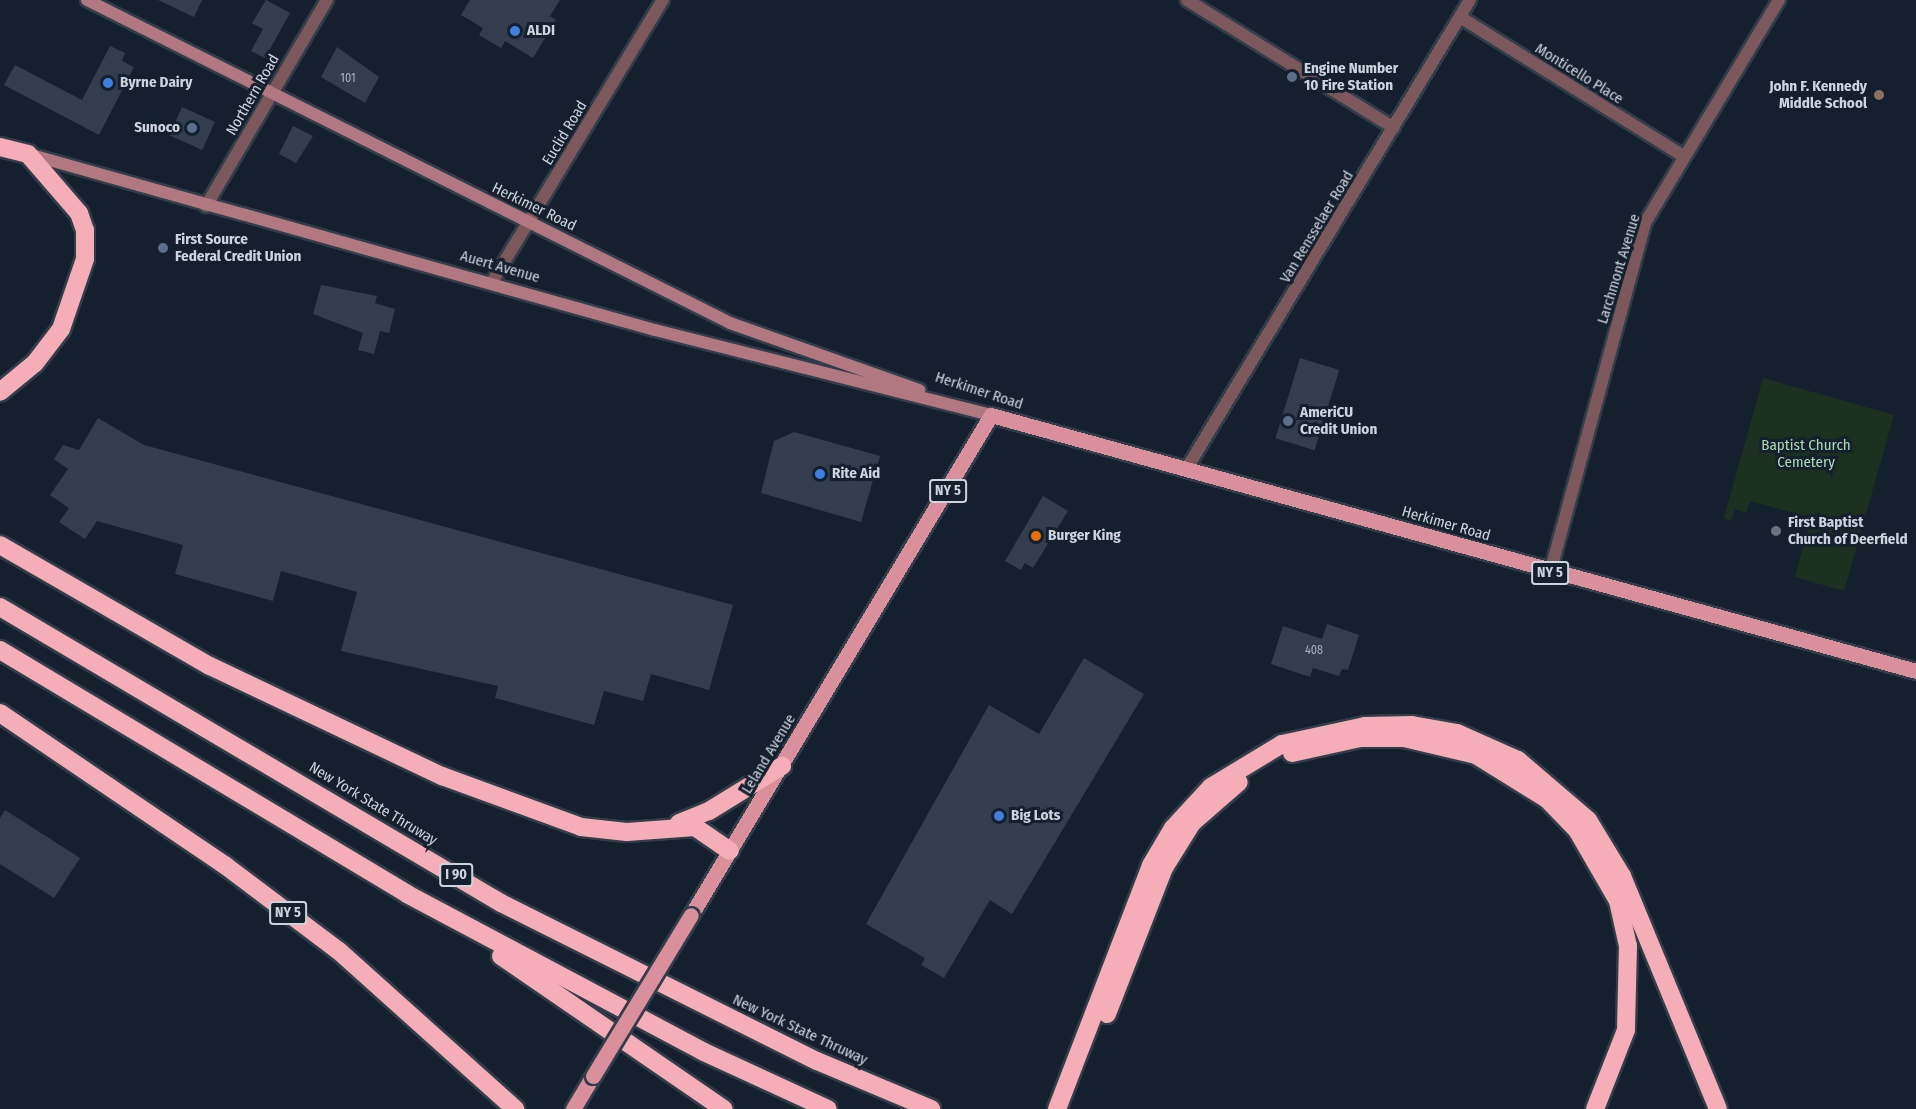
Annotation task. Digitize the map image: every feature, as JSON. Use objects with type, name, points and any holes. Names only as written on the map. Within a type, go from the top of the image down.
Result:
[{"type":"highway","name":"Auert Avenue","points":[[0,147],[28,154]]},
{"type":"highway","points":[[0,392],[35,363],[61,329],[85,259],[79,213],[28,154]]},
{"type":"highway","name":"NY 5","points":[[0,545],[210,666],[442,776],[581,827],[627,832],[672,826],[709,812],[782,766]]},
{"type":"highway","name":"New York State Thruway","points":[[0,607],[501,903],[817,1061],[931,1109]]},
{"type":"highway","name":"I 90","points":[[0,651],[407,894],[705,1053],[828,1109]]},
{"type":"highway","name":"NY 5","points":[[0,713],[226,866],[339,951],[515,1109]]},
{"type":"highway","points":[[1070,1109],[1076,1078],[1151,865],[1173,828],[1211,787],[1282,744],[1365,726],[1412,725],[1457,733],[1518,760],[1587,820],[1622,876],[1718,1109]]},
{"type":"highway","points":[[1057,1109],[1076,1078],[1164,868],[1192,824],[1225,791],[1300,750],[1360,738],[1404,738],[1476,754],[1514,774],[1547,799],[1602,866],[1628,946],[1630,995],[1626,1030],[1595,1109]]},
{"type":"highway","points":[[672,826],[707,831],[730,851]]},
{"type":"highway","points":[[407,894],[724,1109]]},
{"type":"main road","name":"Herkimer Road","points":[[87,0],[269,95],[527,224],[780,344],[991,415],[1187,468],[1551,573],[1916,671]]},
{"type":"main road","name":"Auert Avenue","points":[[28,154],[206,206],[991,415]]},
{"type":"main road","name":"Leland Avenue","points":[[573,1109],[782,766],[991,415]]},
{"type":"street","name":"Northern Road","points":[[206,206],[269,95],[327,0]]},
{"type":"street","name":"Euclid Road","points":[[492,282],[663,0]]},
{"type":"street","points":[[1187,0],[1394,128]]},
{"type":"street","name":"Van Rensselaer Road","points":[[1187,468],[1470,0]]},
{"type":"street","name":"Larchmont Avenue","points":[[1551,573],[1646,223],[1683,156],[1779,0]]},
{"type":"street","name":"Monticello Place","points":[[1460,17],[1683,156]]},
{"type":"green space","name":"Baptist Church Cemetery","points":[[1763,378],[1894,415],[1844,591],[1795,577],[1811,518],[1750,501],[1746,513],[1735,509],[1731,521],[1724,518]]},
{"type":"building","points":[[158,0],[202,0],[194,17]]},
{"type":"building","points":[[266,0],[290,13],[265,58],[251,51],[263,29],[252,23]]},
{"type":"building","name":"ALDI","points":[[470,0],[560,0],[550,16],[556,20],[533,58],[505,41],[501,48],[479,35],[483,28],[461,15]]},
{"type":"building","points":[[110,46],[125,53],[122,61],[134,67],[99,135],[4,85],[15,65],[82,100]]},
{"type":"building","points":[[337,47],[379,77],[365,103],[321,77]]},
{"type":"building","name":"Sunoco","points":[[182,107],[215,122],[202,150],[169,135]]},
{"type":"building","points":[[293,126],[313,136],[296,163],[279,154]]},
{"type":"building","points":[[321,285],[377,296],[375,303],[395,309],[389,333],[380,331],[374,354],[358,350],[363,333],[313,314]]},
{"type":"building","points":[[1300,358],[1339,370],[1315,450],[1275,438]]},
{"type":"building","points":[[98,418],[144,445],[733,605],[709,690],[651,674],[643,701],[604,691],[594,725],[495,698],[498,686],[341,651],[357,592],[281,571],[273,601],[175,574],[183,545],[97,521],[85,539],[59,522],[69,508],[50,495],[68,469],[54,459],[63,445],[79,450]]},
{"type":"building","name":"Rite Aid","points":[[794,432],[880,456],[861,522],[761,493],[774,441]]},
{"type":"building","name":"Burger King","points":[[1043,496],[1068,511],[1033,568],[1025,563],[1021,570],[1005,561]]},
{"type":"building","points":[[1327,624],[1359,635],[1348,670],[1342,669],[1339,676],[1313,668],[1310,677],[1271,664],[1283,626],[1322,639]]},
{"type":"building","name":"Big Lots","points":[[1084,658],[1144,694],[1012,914],[990,900],[944,978],[921,965],[925,958],[866,924],[989,705],[1039,734]]},
{"type":"building","points":[[5,810],[80,858],[54,898],[0,864],[0,818]]},
{"type":"place","name":"ALDI","points":[[515,31]]},
{"type":"place","name":"Engine Number 10 Fire Station","points":[[1292,77]]},
{"type":"place","name":"Byrne Dairy","points":[[108,83]]},
{"type":"place","name":"John F. Kennedy Middle School","points":[[1879,95]]},
{"type":"place","name":"Sunoco","points":[[192,128]]},
{"type":"place","name":"First Source Federal Credit Union","points":[[163,248]]},
{"type":"place","name":"AmeriCU Credit Union","points":[[1288,421]]},
{"type":"place","name":"Rite Aid","points":[[820,474]]},
{"type":"place","name":"First Baptist Church of Deerfield","points":[[1776,531]]},
{"type":"place","name":"Burger King","points":[[1036,536]]},
{"type":"place","name":"Big Lots","points":[[999,816]]}]
